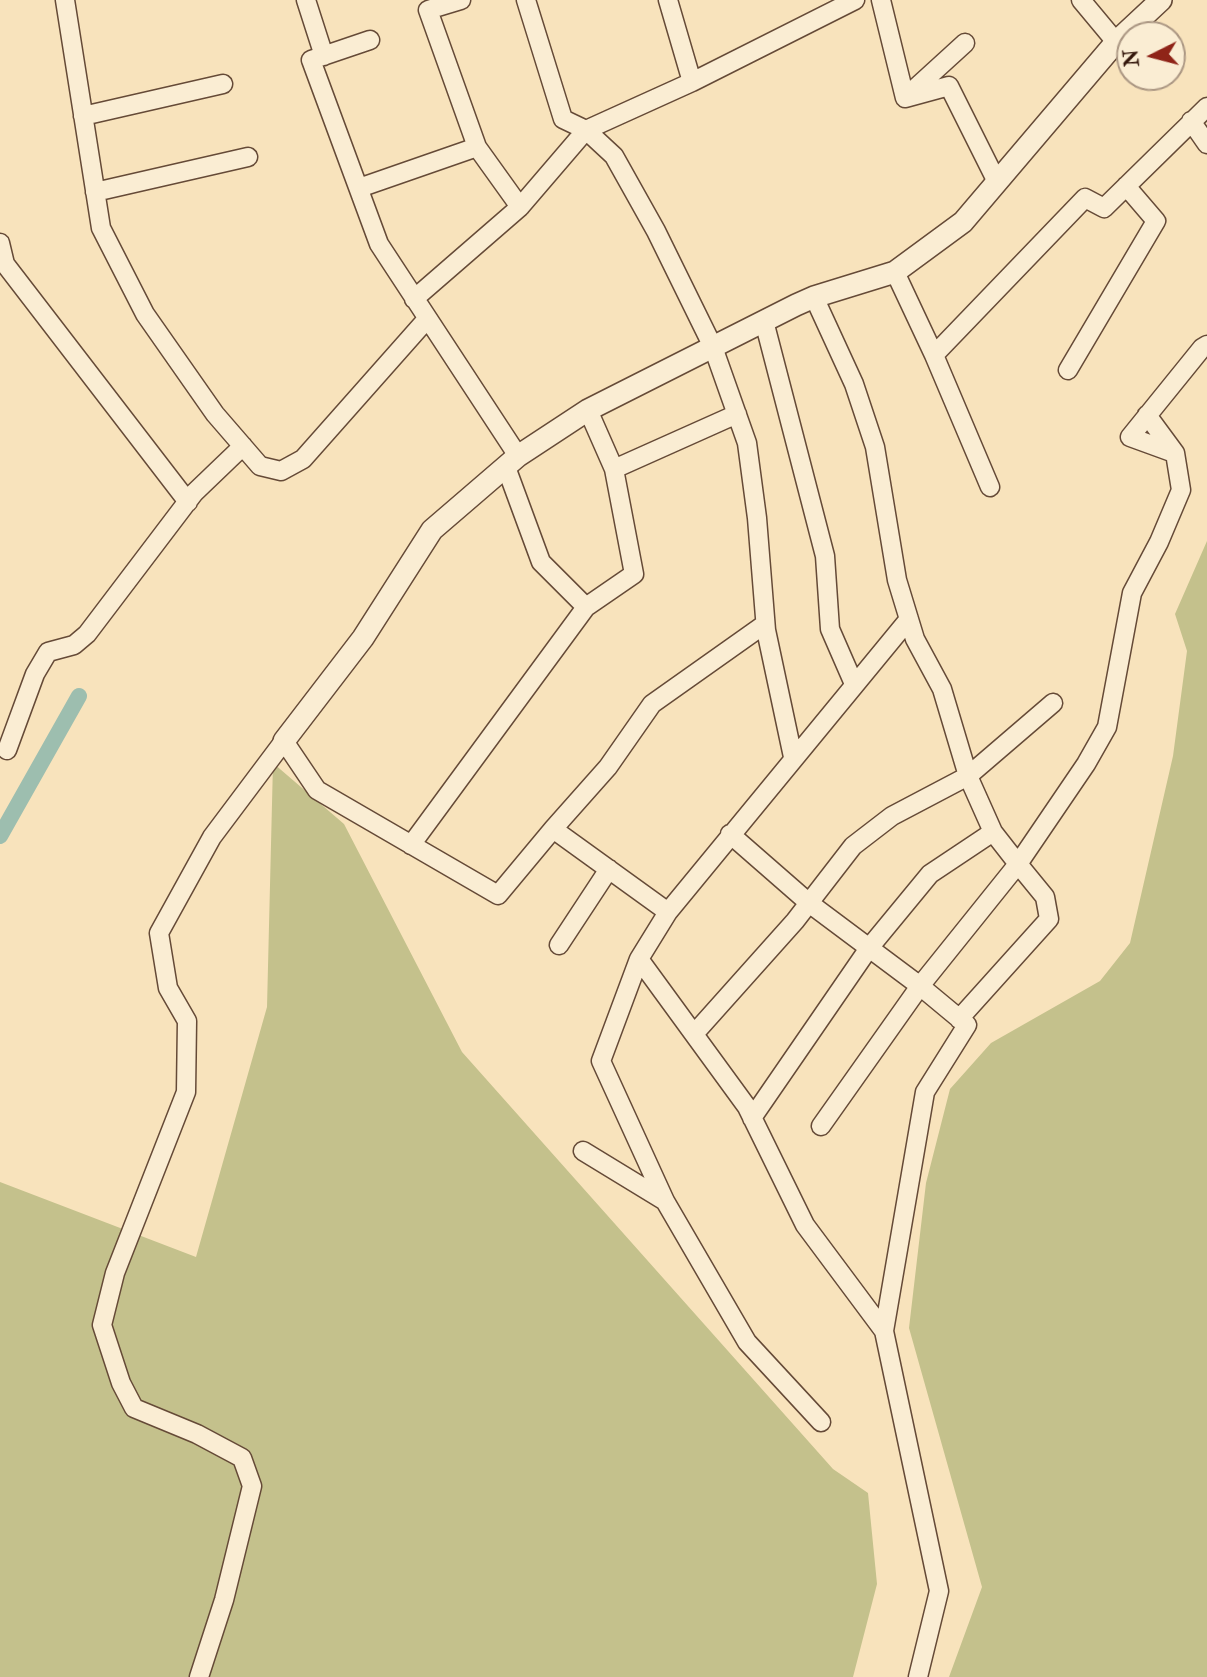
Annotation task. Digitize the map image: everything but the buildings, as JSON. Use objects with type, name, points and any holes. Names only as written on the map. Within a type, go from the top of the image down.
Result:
[{"type":"street","points":[[65,0],[101,228],[145,314],[215,414],[260,466],[281,471],[303,459],[427,320]]},
{"type":"street","points":[[306,0],[324,56]]},
{"type":"street","points":[[461,0],[427,5],[477,148],[520,206]]},
{"type":"street","points":[[526,0],[563,119],[586,130],[614,156],[656,230],[713,347],[737,414],[748,456],[757,518],[765,624],[793,757]]},
{"type":"street","points":[[668,0],[692,82]]},
{"type":"street","points":[[414,299],[520,206],[586,130],[692,82],[855,0]]},
{"type":"street","points":[[881,0],[905,98]]},
{"type":"street","points":[[200,1677],[252,1486],[242,1458],[197,1434],[134,1408],[121,1383],[102,1325],[115,1273],[186,1092],[187,1021],[168,988],[159,933],[212,837],[363,638],[432,530],[512,462],[588,410],[814,296],[895,272],[963,222],[1116,42],[1081,0]]},
{"type":"street","points":[[1138,21],[1161,0]]},
{"type":"street","points":[[370,40],[311,60],[379,244],[512,462],[541,562],[586,607]]},
{"type":"street","points":[[905,98],[965,43]]},
{"type":"street","points":[[83,117],[223,83]]},
{"type":"street","points":[[905,98],[949,86],[996,180]]},
{"type":"street","points":[[934,355],[1085,198],[1104,208],[1207,107]]},
{"type":"street","points":[[1191,121],[1207,144]]},
{"type":"street","points":[[359,188],[477,148]]},
{"type":"street","points":[[95,192],[248,157]]},
{"type":"street","points":[[1068,370],[1156,221],[1126,186]]},
{"type":"street","points":[[0,243],[5,264],[188,502]]},
{"type":"street","points":[[895,272],[934,355],[990,487]]},
{"type":"street","points":[[814,296],[854,384],[875,447],[897,580],[915,639],[942,689],[968,776],[993,832],[1045,897],[1049,919],[959,1018]]},
{"type":"street","points":[[764,321],[825,556],[830,629],[854,684]]},
{"type":"street","points":[[1175,453],[1130,437],[1207,345]]},
{"type":"street","points":[[411,845],[586,607],[634,574],[614,469],[588,410]]},
{"type":"street","points":[[614,469],[737,414]]},
{"type":"street","points":[[821,1126],[920,986],[1018,864],[1086,764],[1107,727],[1132,593],[1159,542],[1181,490],[1175,453],[1147,415]]},
{"type":"street","points":[[7,750],[41,662],[48,652],[74,645],[87,634],[188,502],[243,446]]},
{"type":"street","points":[[821,1422],[747,1342],[665,1201],[601,1060],[639,959],[668,912],[909,619]]},
{"type":"street","points":[[284,741],[317,790],[498,895],[608,767],[652,704],[765,624]]},
{"type":"street","points":[[694,1034],[809,903],[853,846],[892,816],[968,776],[1053,703]]},
{"type":"street","points":[[554,829],[668,912]]},
{"type":"street","points":[[752,1118],[869,948],[930,874],[993,832]]},
{"type":"street","points":[[730,834],[809,903],[920,986],[967,1025],[925,1092],[884,1331],[939,1591],[918,1677]]},
{"type":"street","points":[[559,946],[610,870]]},
{"type":"street","points":[[639,959],[747,1107],[805,1225],[884,1331]]},
{"type":"street","points":[[583,1151],[665,1201]]},
{"type":"shaded area","points":[[1207,541],[1207,1677],[949,1677],[982,1587],[909,1328],[926,1183],[950,1089],[991,1043],[1100,981],[1130,943],[1173,756],[1187,651],[1175,614]]},
{"type":"shaded area","points":[[273,763],[344,824],[462,1052],[833,1469],[868,1493],[877,1584],[853,1677],[0,1677],[0,1182],[196,1257],[267,1007]]},
{"type":"waterway","points":[[0,836],[79,696]]}]
